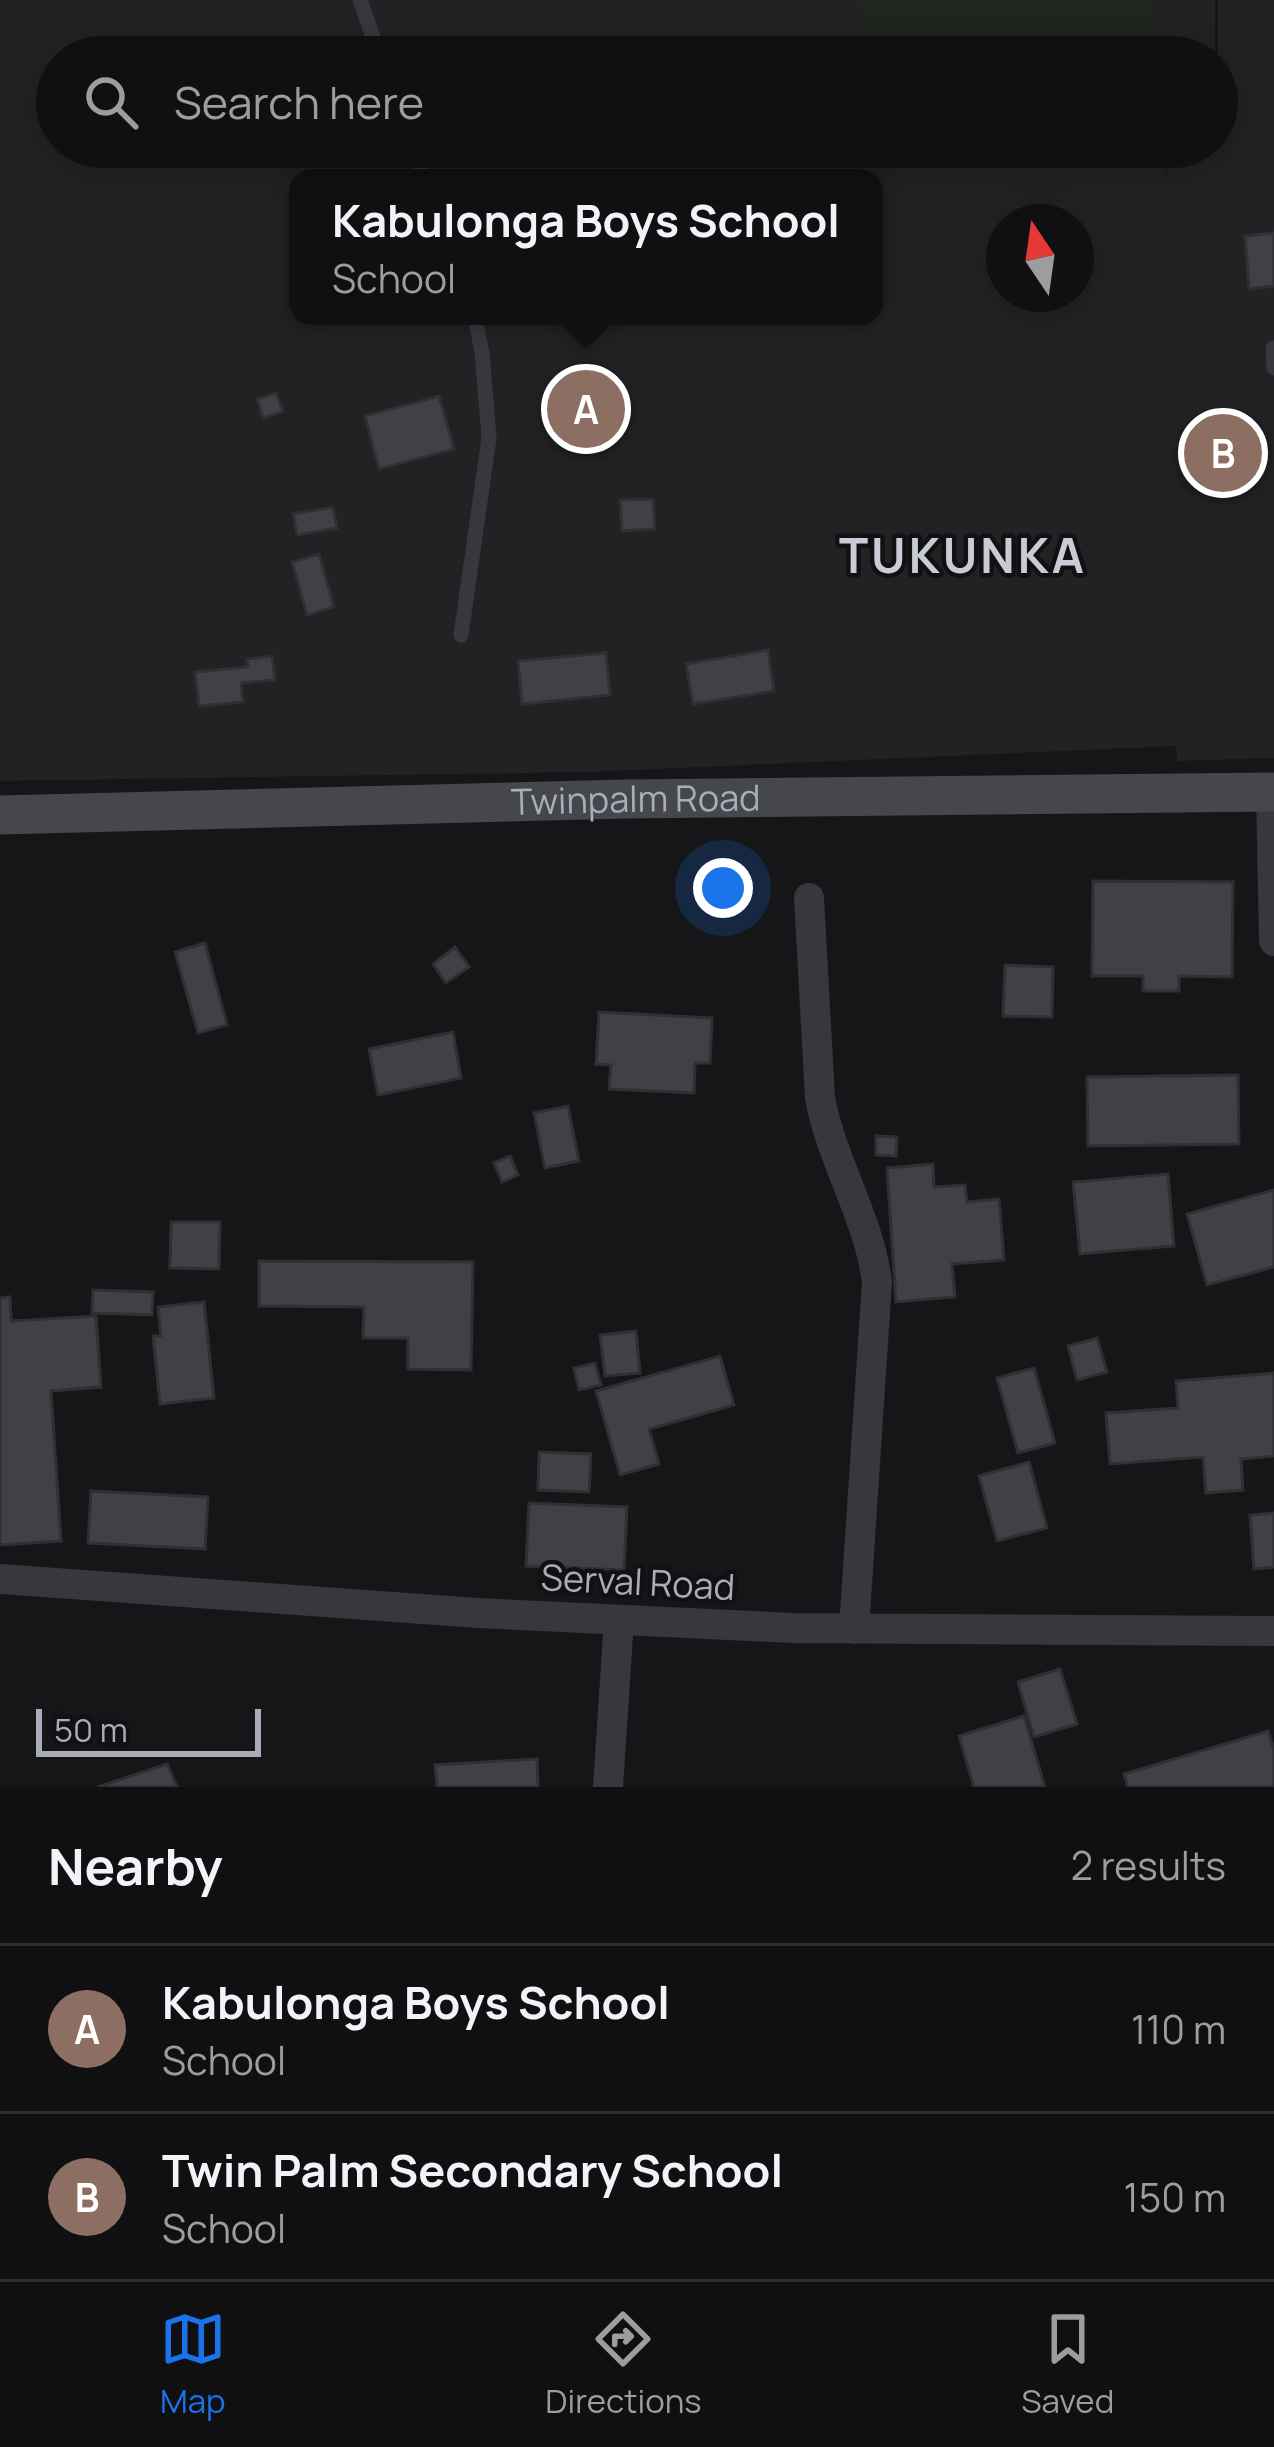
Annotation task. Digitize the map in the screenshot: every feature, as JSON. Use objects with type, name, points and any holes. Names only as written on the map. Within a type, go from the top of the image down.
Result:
[{"type":"main road","name":"Twinpalm Road","points":[[0,815],[625,799],[1272,792]]},
{"type":"street","points":[[1272,792],[1274,941]]},
{"type":"street","points":[[809,898],[820,1098],[826,1128],[872,1250],[877,1282],[854,1629]]},
{"type":"street","name":"Serval Road","points":[[0,1579],[619,1620],[854,1629],[1274,1631]]},
{"type":"street","points":[[608,1787],[619,1620]]},
{"type":"lane","points":[[360,0],[373,36]]},
{"type":"lane","points":[[461,635],[489,438],[477,325]]},
{"type":"lane","points":[[1273,348],[1274,368]]},
{"type":"shaded area","points":[[0,0],[1215,0],[1215,36],[36,36],[36,168],[1166,168],[1167,186],[1167,168],[1238,168],[1238,36],[1218,36],[1218,0],[1274,0],[1274,758],[1177,761],[1176,746],[586,772],[0,781]]},
{"type":"shaded area","points":[[857,0],[1151,0],[1161,36],[866,36]]},
{"type":"building","points":[[1274,233],[1274,286],[1249,289],[1245,236]]},
{"type":"building","points":[[276,393],[283,411],[263,418],[257,399]]},
{"type":"building","points":[[439,396],[454,449],[379,469],[365,416]]},
{"type":"building","points":[[653,499],[655,529],[622,531],[620,500]]},
{"type":"building","points":[[333,507],[337,528],[297,535],[293,514]]},
{"type":"building","points":[[319,554],[334,607],[307,615],[292,562]]},
{"type":"building","points":[[768,650],[774,691],[693,704],[686,664]]},
{"type":"building","points":[[606,653],[610,695],[522,704],[518,661]]},
{"type":"building","points":[[272,656],[275,680],[241,683],[243,702],[199,706],[195,672],[248,667],[247,659]]},
{"type":"building","points":[[1093,881],[1233,882],[1232,977],[1179,976],[1179,991],[1143,991],[1143,976],[1092,976]]},
{"type":"building","points":[[205,943],[227,1025],[198,1033],[175,952]]},
{"type":"building","points":[[455,947],[469,967],[446,983],[433,964]]},
{"type":"building","points":[[1005,965],[1053,967],[1052,1017],[1003,1016]]},
{"type":"building","points":[[599,1012],[712,1018],[710,1063],[695,1063],[694,1093],[609,1089],[611,1065],[596,1064]]},
{"type":"building","points":[[453,1032],[461,1078],[378,1095],[369,1049]]},
{"type":"building","points":[[1238,1075],[1239,1144],[1088,1146],[1087,1077]]},
{"type":"building","points":[[568,1106],[579,1161],[545,1168],[534,1113]]},
{"type":"building","points":[[876,1136],[897,1137],[896,1156],[876,1155]]},
{"type":"building","points":[[510,1156],[518,1175],[502,1182],[494,1163]]},
{"type":"building","points":[[933,1164],[934,1187],[965,1185],[967,1202],[999,1199],[1004,1260],[952,1264],[955,1297],[896,1302],[887,1168]]},
{"type":"building","points":[[1168,1174],[1174,1246],[1080,1254],[1073,1182]]},
{"type":"building","points":[[1274,1190],[1274,1267],[1207,1285],[1187,1214]]},
{"type":"building","points":[[171,1222],[220,1222],[219,1269],[170,1268]]},
{"type":"building","points":[[259,1261],[473,1262],[471,1370],[408,1369],[408,1338],[363,1338],[364,1307],[259,1306]]},
{"type":"building","points":[[93,1290],[153,1292],[152,1315],[92,1313]]},
{"type":"building","points":[[10,1297],[11,1321],[96,1316],[101,1387],[51,1391],[61,1541],[0,1545],[0,1298]]},
{"type":"building","points":[[204,1302],[214,1398],[160,1404],[153,1336],[161,1336],[158,1307]]},
{"type":"building","points":[[636,1331],[640,1373],[605,1376],[600,1335]]},
{"type":"building","points":[[1097,1338],[1107,1372],[1077,1380],[1068,1346]]},
{"type":"building","points":[[720,1356],[734,1405],[649,1429],[659,1464],[620,1475],[596,1391]]},
{"type":"building","points":[[595,1363],[601,1385],[579,1390],[574,1368]]},
{"type":"building","points":[[1034,1368],[1055,1443],[1018,1453],[997,1378]]},
{"type":"building","points":[[1274,1373],[1274,1456],[1241,1459],[1243,1490],[1206,1493],[1203,1457],[1110,1464],[1106,1413],[1178,1408],[1176,1381]]},
{"type":"building","points":[[539,1452],[591,1454],[589,1492],[538,1490]]},
{"type":"building","points":[[1029,1462],[1047,1528],[997,1541],[979,1476]]},
{"type":"building","points":[[91,1491],[208,1497],[205,1549],[88,1543]]},
{"type":"building","points":[[529,1503],[627,1507],[624,1570],[526,1566]]},
{"type":"building","points":[[1274,1513],[1274,1567],[1254,1569],[1250,1515]]},
{"type":"building","points":[[1060,1669],[1077,1724],[1034,1737],[1018,1682]]},
{"type":"building","points":[[1024,1716],[1045,1787],[974,1787],[959,1736]]},
{"type":"building","points":[[1268,1731],[1274,1750],[1274,1787],[1128,1787],[1124,1774]]},
{"type":"building","points":[[537,1759],[538,1787],[437,1787],[435,1765]]},
{"type":"building","points":[[167,1764],[177,1787],[98,1787]]},
{"type":"place","name":"Kabulonga Boys School","points":[[586,409]]},
{"type":"place","name":"Twin Palm Secondary School","points":[[1223,453]]},
{"type":"district","name":"TUKUNKA","points":[[963,556]]}]
